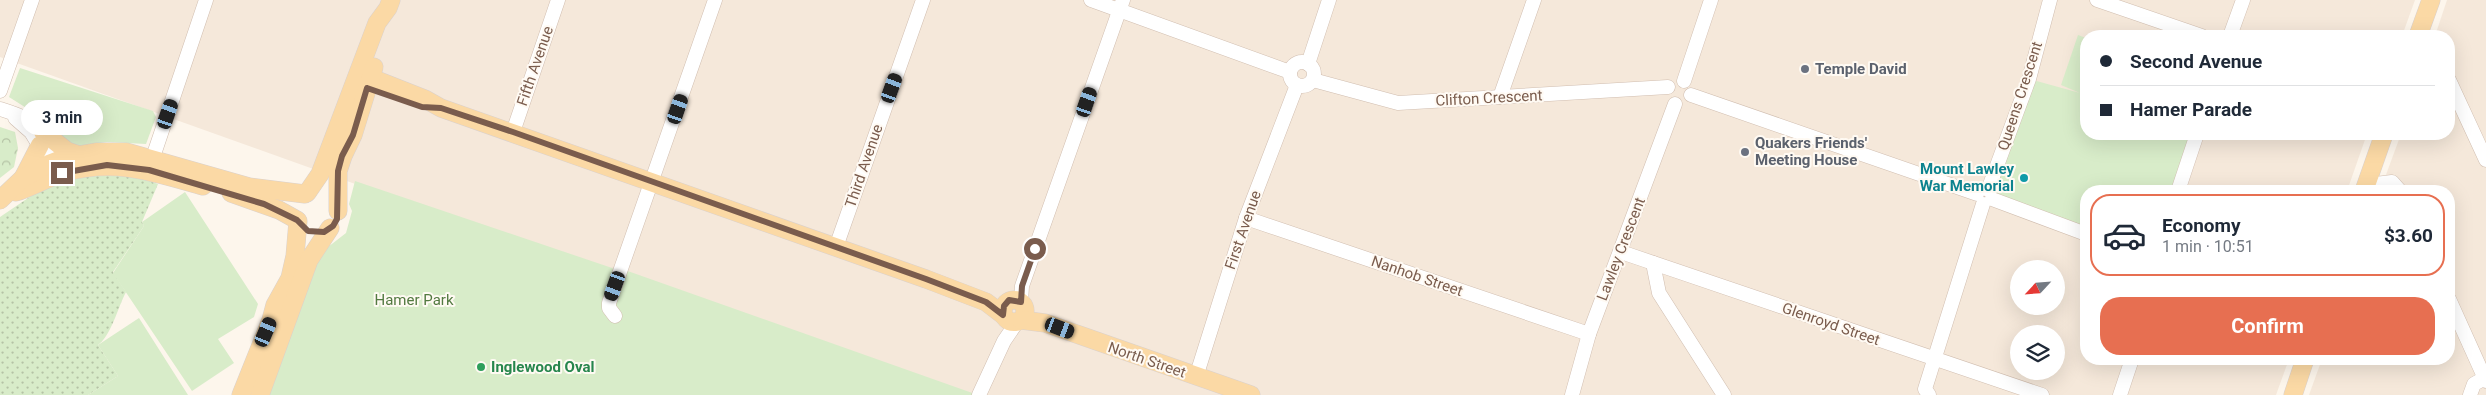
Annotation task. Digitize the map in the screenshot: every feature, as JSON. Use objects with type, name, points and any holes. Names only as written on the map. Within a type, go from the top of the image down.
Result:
[{"type":"main road","points":[[2420,30],[2431,0]]},
{"type":"main road","points":[[260,395],[309,260],[337,219],[338,171],[342,156],[353,135],[363,80],[377,23],[389,4]]},
{"type":"main road","points":[[241,395],[271,320],[275,305],[290,278],[298,221],[296,207],[320,174],[363,80]]},
{"type":"main road","name":"North Street","points":[[363,80],[425,98],[441,108],[513,132],[986,302],[1014,308],[1045,323],[1251,395]]},
{"type":"main road","points":[[2,199],[23,178],[42,138],[67,152],[79,155]]},
{"type":"main road","points":[[2366,185],[2382,140]]},
{"type":"main road","points":[[2,199],[79,155],[96,152],[126,152],[151,164],[248,198],[298,221],[305,229],[314,233],[324,232],[330,228]]},
{"type":"main road","points":[[23,178],[55,169],[151,164],[249,187],[306,194],[317,191],[327,194],[334,201],[338,211]]},
{"type":"main road","points":[[2293,395],[2303,365]]},
{"type":"street","points":[[0,91],[32,0]]},
{"type":"street","points":[[151,164],[206,0]]},
{"type":"street","name":"Fifth Avenue","points":[[513,132],[558,0]]},
{"type":"street","points":[[615,316],[609,308],[609,303],[653,182],[715,0]]},
{"type":"street","name":"Third Avenue","points":[[836,247],[923,0]]},
{"type":"street","points":[[1091,0],[1121,5],[1290,72]]},
{"type":"street","points":[[1308,64],[1329,0]]},
{"type":"street","points":[[1500,97],[1534,0]]},
{"type":"street","points":[[1684,81],[1712,0]]},
{"type":"street","name":"Queens Crescent","points":[[1929,395],[1925,389],[1985,197],[2029,79],[2050,0]]},
{"type":"street","points":[[2097,0],[2184,30]]},
{"type":"street","points":[[2232,30],[2243,0]]},
{"type":"street","points":[[979,395],[1004,341],[1121,5]]},
{"type":"street","points":[[1295,64],[1308,64],[1314,72],[1313,80],[1306,86],[1297,86],[1291,80],[1290,72],[1295,64]]},
{"type":"street","name":"Clifton Crescent","points":[[1313,80],[1398,103],[1668,87]]},
{"type":"street","points":[[1674,81],[1684,81],[1690,86],[1691,95],[1687,102],[1675,104],[1668,97],[1668,87],[1674,81]]},
{"type":"street","name":"First Avenue","points":[[1196,376],[1246,218],[1297,86]]},
{"type":"street","points":[[2455,93],[2486,160]]},
{"type":"street","points":[[1691,95],[2080,232]]},
{"type":"street","name":"Lawley Crescent","points":[[1572,395],[1589,334],[1675,104]]},
{"type":"street","points":[[3,110],[27,117],[40,126],[42,138],[55,169]]},
{"type":"street","points":[[2180,185],[2195,140]]},
{"type":"street","points":[[2374,185],[2386,181],[2397,185]]},
{"type":"street","name":"Nanhob Street","points":[[1246,218],[1589,334]]},
{"type":"street","name":"Glenroyd Street","points":[[1620,252],[2042,395]]},
{"type":"street","points":[[1653,263],[1658,293],[1724,395]]},
{"type":"street","points":[[2455,312],[2485,379],[2474,384],[2470,395]]},
{"type":"street","points":[[2120,395],[2130,365]]},
{"type":"shaded area","points":[[0,0],[2415,0],[2404,30],[2080,30],[2080,140],[2365,140],[2349,185],[2080,185],[2080,365],[2287,365],[2276,395],[974,395],[495,234],[0,57]]},
{"type":"shaded area","points":[[2447,0],[2486,0],[2486,395],[2309,395],[2320,365],[2455,365],[2455,185],[2382,185],[2399,140],[2455,140],[2455,30],[2437,30]]},
{"type":"green space","points":[[2078,35],[2080,36],[2080,93],[2061,85]]},
{"type":"green space","points":[[20,68],[153,111],[156,117],[146,144],[107,142],[73,147],[55,136],[39,116],[9,97]]},
{"type":"green space","points":[[2029,79],[2080,93],[2080,140],[2195,140],[2180,185],[2080,185],[2080,233],[1986,197]]},
{"type":"green space","points":[[0,127],[15,132],[18,148],[14,167],[0,178]]},
{"type":"green space","points":[[130,174],[158,184],[142,222],[144,226],[113,272],[126,292],[107,335],[98,345],[118,376],[88,395],[0,395],[0,217],[34,194],[77,176]]},
{"type":"green space","name":"Hamer Park","points":[[355,181],[621,271],[622,269],[978,395],[268,395],[319,254],[346,233],[352,211],[349,204]]},
{"type":"green space","points":[[185,192],[258,304],[254,317],[218,339],[234,363],[192,391],[113,273],[144,226],[142,222]]},
{"type":"green space","points":[[139,318],[188,395],[88,395],[118,376],[98,345]]},
{"type":"place","name":"Temple David","points":[[1805,69]]},
{"type":"place","name":"Quakers Friends' Meeting House","points":[[1745,152]]},
{"type":"place","name":"Mount Lawley War Memorial","points":[[2024,178]]},
{"type":"place","name":"Inglewood Oval","points":[[481,367]]},
{"type":"route","points":[[62,173],[81,168],[107,165],[149,170],[248,198],[279,210],[297,220],[308,231],[321,233],[333,226],[337,219],[338,171],[342,156],[353,135],[367,88],[422,107],[441,108],[513,132],[926,279],[986,302],[1003,315],[1004,306],[1009,300],[1014,299],[1021,302],[1022,286],[1035,249]]}]
